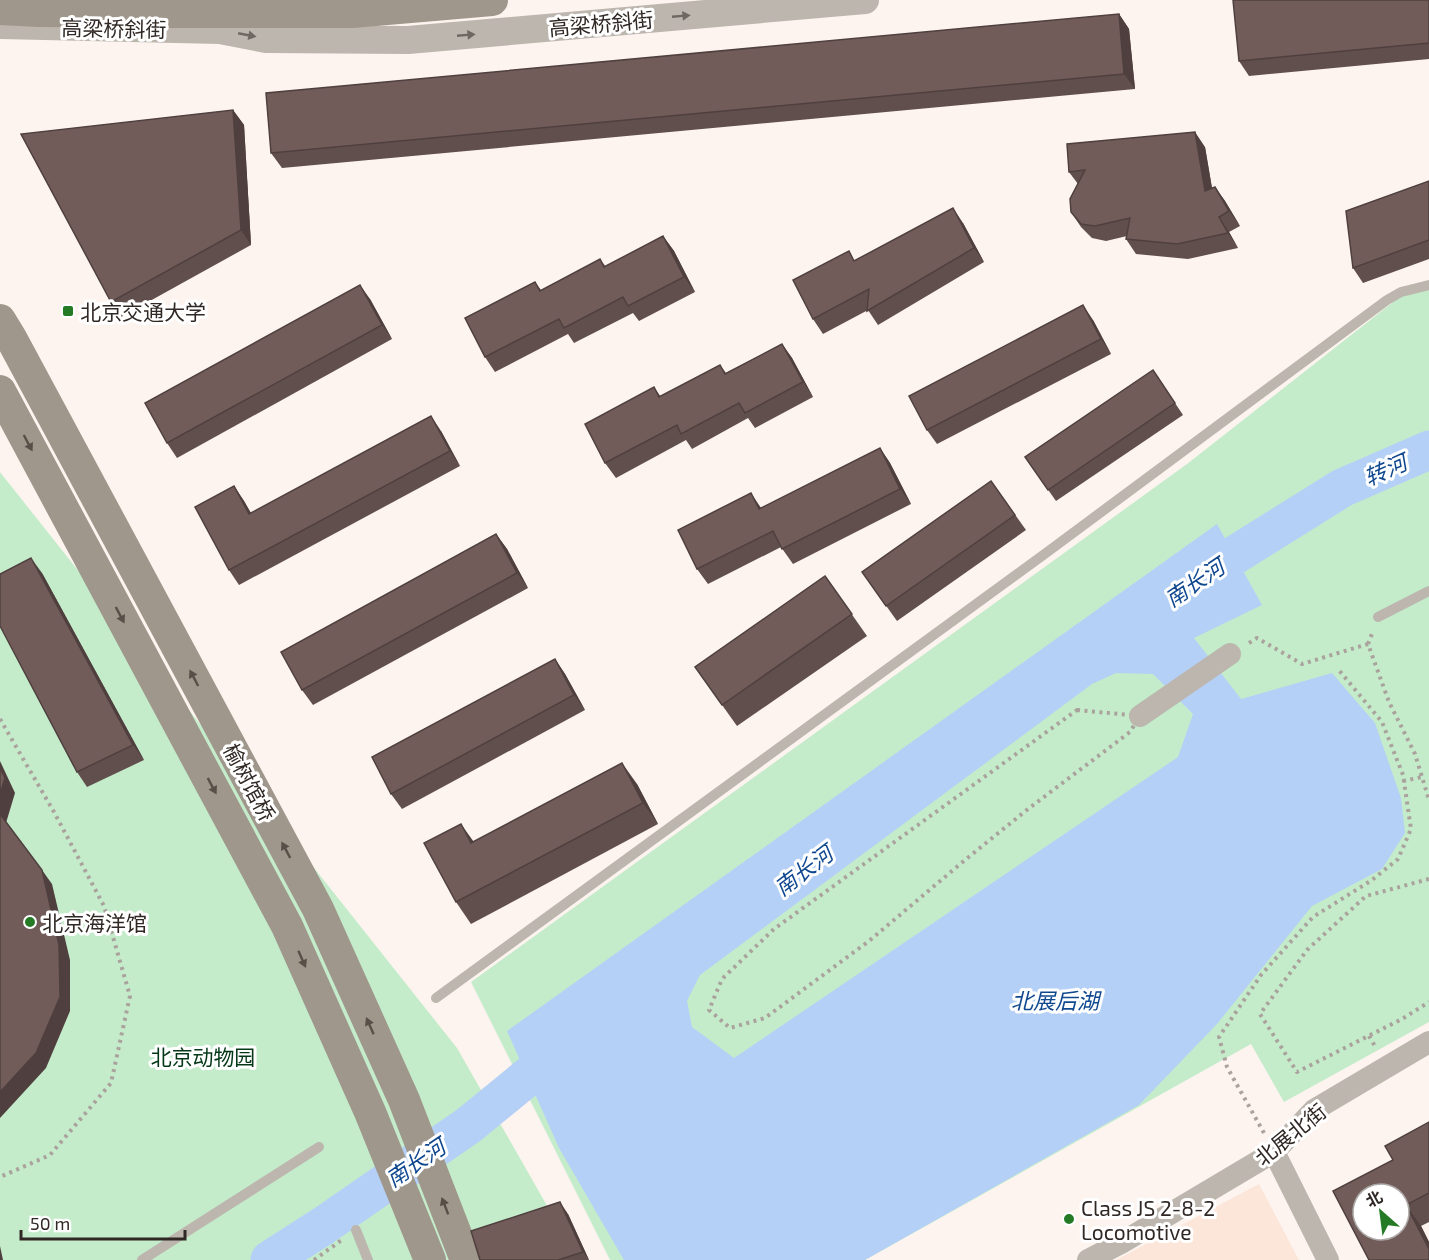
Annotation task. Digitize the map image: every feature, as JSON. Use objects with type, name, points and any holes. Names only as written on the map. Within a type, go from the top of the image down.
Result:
[{"type":"main road","points":[[0,9],[352,12],[492,0]]},
{"type":"main road","name":"榆树馆桥","points":[[0,320],[318,909],[404,1100],[466,1260]]},
{"type":"main road","name":"榆树馆桥","points":[[0,391],[287,926],[370,1112],[430,1260]]},
{"type":"street","name":"高梁桥斜街","points":[[0,25],[220,30],[266,39],[408,40],[866,0]]},
{"type":"street","points":[[352,12],[408,40]]},
{"type":"street","points":[[1140,716],[1230,654]]},
{"type":"street","name":"北展北街","points":[[1088,1260],[1120,1244],[1274,1152],[1314,1110],[1429,1042]]},
{"type":"street","points":[[1274,1152],[1328,1260]]},
{"type":"lane","points":[[436,998],[1036,560],[1387,300],[1401,292],[1429,285]]},
{"type":"lane","points":[[1378,618],[1429,591]]},
{"type":"lane","points":[[142,1260],[319,1147]]},
{"type":"lane","points":[[356,1230],[368,1260]]},
{"type":"path","points":[[1230,654],[1257,638],[1302,664],[1368,644],[1389,702],[1415,754],[1429,800]]},
{"type":"path","points":[[1274,1152],[1227,1067],[1220,1037],[1261,975],[1313,917],[1372,880],[1398,859],[1411,829],[1404,781],[1382,722],[1338,669]]},
{"type":"path","points":[[1077,711],[1140,716],[1130,732],[1028,809],[869,941],[765,1018],[730,1028],[709,1010],[722,979],[774,929],[1077,711]]},
{"type":"path","points":[[0,719],[54,812],[104,906],[130,996],[111,1083],[50,1155],[0,1177]]},
{"type":"path","points":[[1404,781],[1422,777]]},
{"type":"path","points":[[1429,879],[1366,896],[1307,950],[1260,1014],[1297,1072],[1402,1019],[1429,1002]]},
{"type":"path","points":[[1361,887],[1366,896]]},
{"type":"path","points":[[314,1260],[356,1230]]},
{"type":"shaded area","points":[[1259,1184],[1299,1260],[1116,1260]]},
{"type":"green space","points":[[1429,290],[1429,1022],[1284,1102],[1251,1044],[865,1260],[610,1260],[471,982],[1187,464],[1402,295]]},
{"type":"green space","name":"北京动物园","points":[[0,472],[457,1048],[578,1260],[0,1260]]},
{"type":"water","name":"北展后湖","points":[[1217,524],[1262,605],[1194,638],[1241,699],[1332,673],[1375,723],[1401,798],[1405,833],[1382,869],[1312,906],[1217,1024],[1139,1105],[865,1260],[624,1260],[559,1148],[507,1031]],"holes":[[[1116,673],[1153,674],[1193,714],[1178,757],[734,1058],[692,1027],[687,1001],[700,975],[1092,684]]]},
{"type":"building","points":[[1233,0],[1429,0],[1429,43],[1239,61]]},
{"type":"building","points":[[1119,14],[1124,74],[271,153],[266,93]]},
{"type":"building","points":[[233,110],[241,230],[111,302],[21,134]]},
{"type":"building","points":[[1195,132],[1205,191],[1215,187],[1229,211],[1219,217],[1228,233],[1177,244],[1126,239],[1130,218],[1095,226],[1081,224],[1071,212],[1070,199],[1085,170],[1069,172],[1067,144]]},
{"type":"building","points":[[1429,181],[1429,240],[1353,268],[1346,211]]},
{"type":"building","points":[[953,208],[974,248],[867,311],[869,289],[813,319],[793,280],[849,251],[854,261]]},
{"type":"building","points":[[663,236],[684,277],[628,306],[623,297],[564,328],[559,319],[485,357],[465,318],[535,282],[540,291],[600,259],[604,267]]},
{"type":"building","points":[[360,285],[382,325],[167,443],[145,403]]},
{"type":"building","points":[[1083,305],[1101,339],[927,430],[909,396]]},
{"type":"building","points":[[782,344],[803,382],[745,413],[739,403],[681,434],[677,425],[605,463],[585,424],[654,387],[659,397],[720,365],[725,374]]},
{"type":"building","points":[[1153,370],[1175,403],[1048,490],[1025,457]]},
{"type":"building","points":[[431,416],[450,451],[229,570],[195,507],[234,486],[249,514]]},
{"type":"building","points":[[880,448],[900,489],[782,549],[773,531],[697,569],[678,530],[751,493],[759,509]]},
{"type":"building","points":[[991,481],[1015,515],[886,606],[862,572]]},
{"type":"building","points":[[496,534],[517,573],[302,690],[281,652]]},
{"type":"building","points":[[31,558],[133,745],[77,772],[0,626],[0,574]]},
{"type":"building","points":[[825,576],[852,614],[722,705],[695,667]]},
{"type":"building","points":[[555,659],[574,695],[391,794],[372,757]]},
{"type":"building","points":[[622,763],[643,803],[456,902],[424,843],[461,824],[471,843]]},
{"type":"building","points":[[0,768],[5,778],[0,794]]},
{"type":"building","name":"北京海洋馆","points":[[0,814],[42,870],[59,945],[60,997],[36,1053],[0,1092]]},
{"type":"building","points":[[1429,1122],[1429,1193],[1411,1202],[1411,1182],[1351,1182],[1351,1226],[1333,1191],[1393,1160],[1385,1146]]},
{"type":"building","points":[[560,1202],[583,1252],[558,1260],[480,1260],[471,1231]]},
{"type":"building","points":[[1411,1215],[1429,1249],[1429,1260],[1369,1260],[1360,1242],[1411,1242]]},
{"type":"waterway","name":"南长河","points":[[1190,583],[1342,488],[1429,450]]},
{"type":"waterway","name":"南长河","points":[[270,1260],[469,1125],[569,1043]]},
{"type":"place","name":"北京交通大学","points":[[68,311]]},
{"type":"place","name":"北京海洋馆","points":[[30,922]]},
{"type":"place","name":"Class JS 2-8-2 Locomotive","points":[[1069,1219]]},
{"type":"water label","name":"转河","points":[[1385,469]]}]
